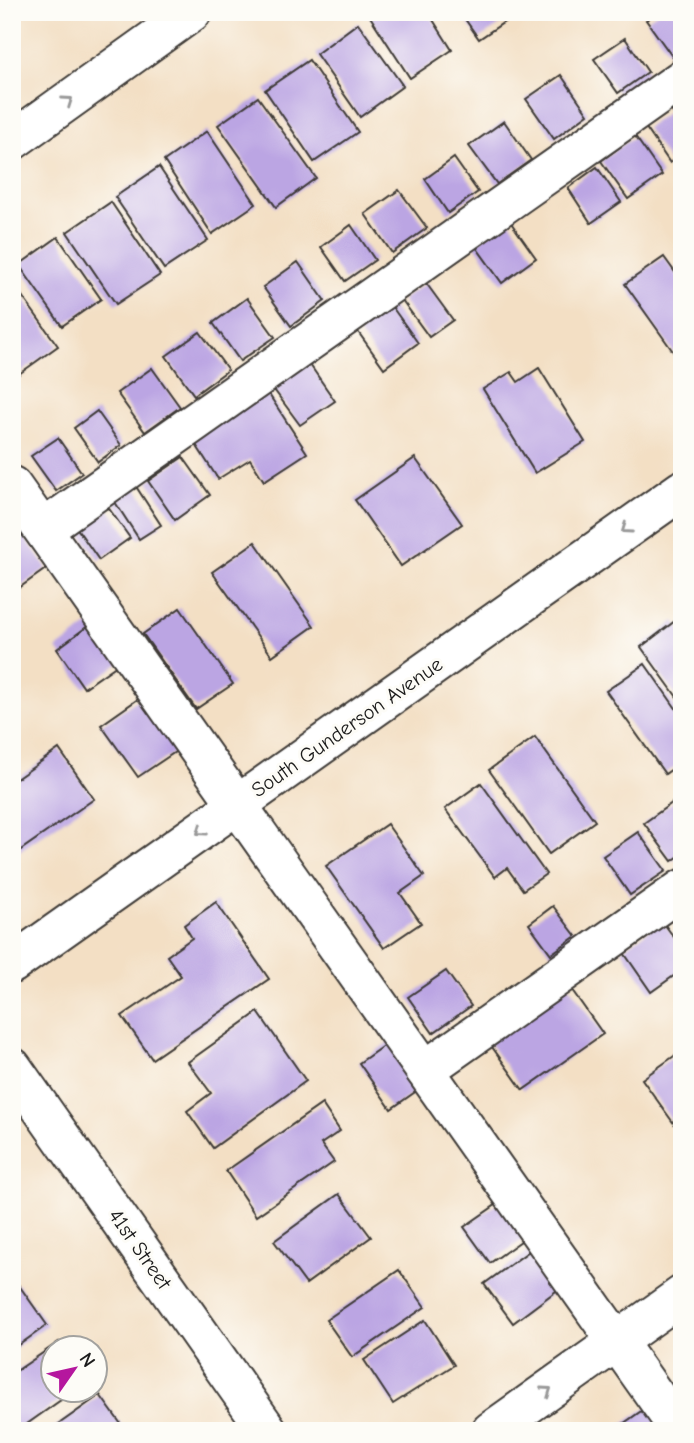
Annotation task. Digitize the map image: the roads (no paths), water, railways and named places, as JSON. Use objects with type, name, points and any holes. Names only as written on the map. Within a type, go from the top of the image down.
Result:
[{"type":"street","points":[[12,141],[192,12]]},
{"type":"street","points":[[43,528],[682,79]]},
{"type":"street","points":[[12,486],[680,1431]]},
{"type":"street","name":"South Gunderson Avenue","points":[[12,964],[682,490]]},
{"type":"street","points":[[425,1070],[682,889]]},
{"type":"street","name":"41st Street","points":[[12,1067],[268,1431]]},
{"type":"street","points":[[491,1431],[682,1295]]}]
